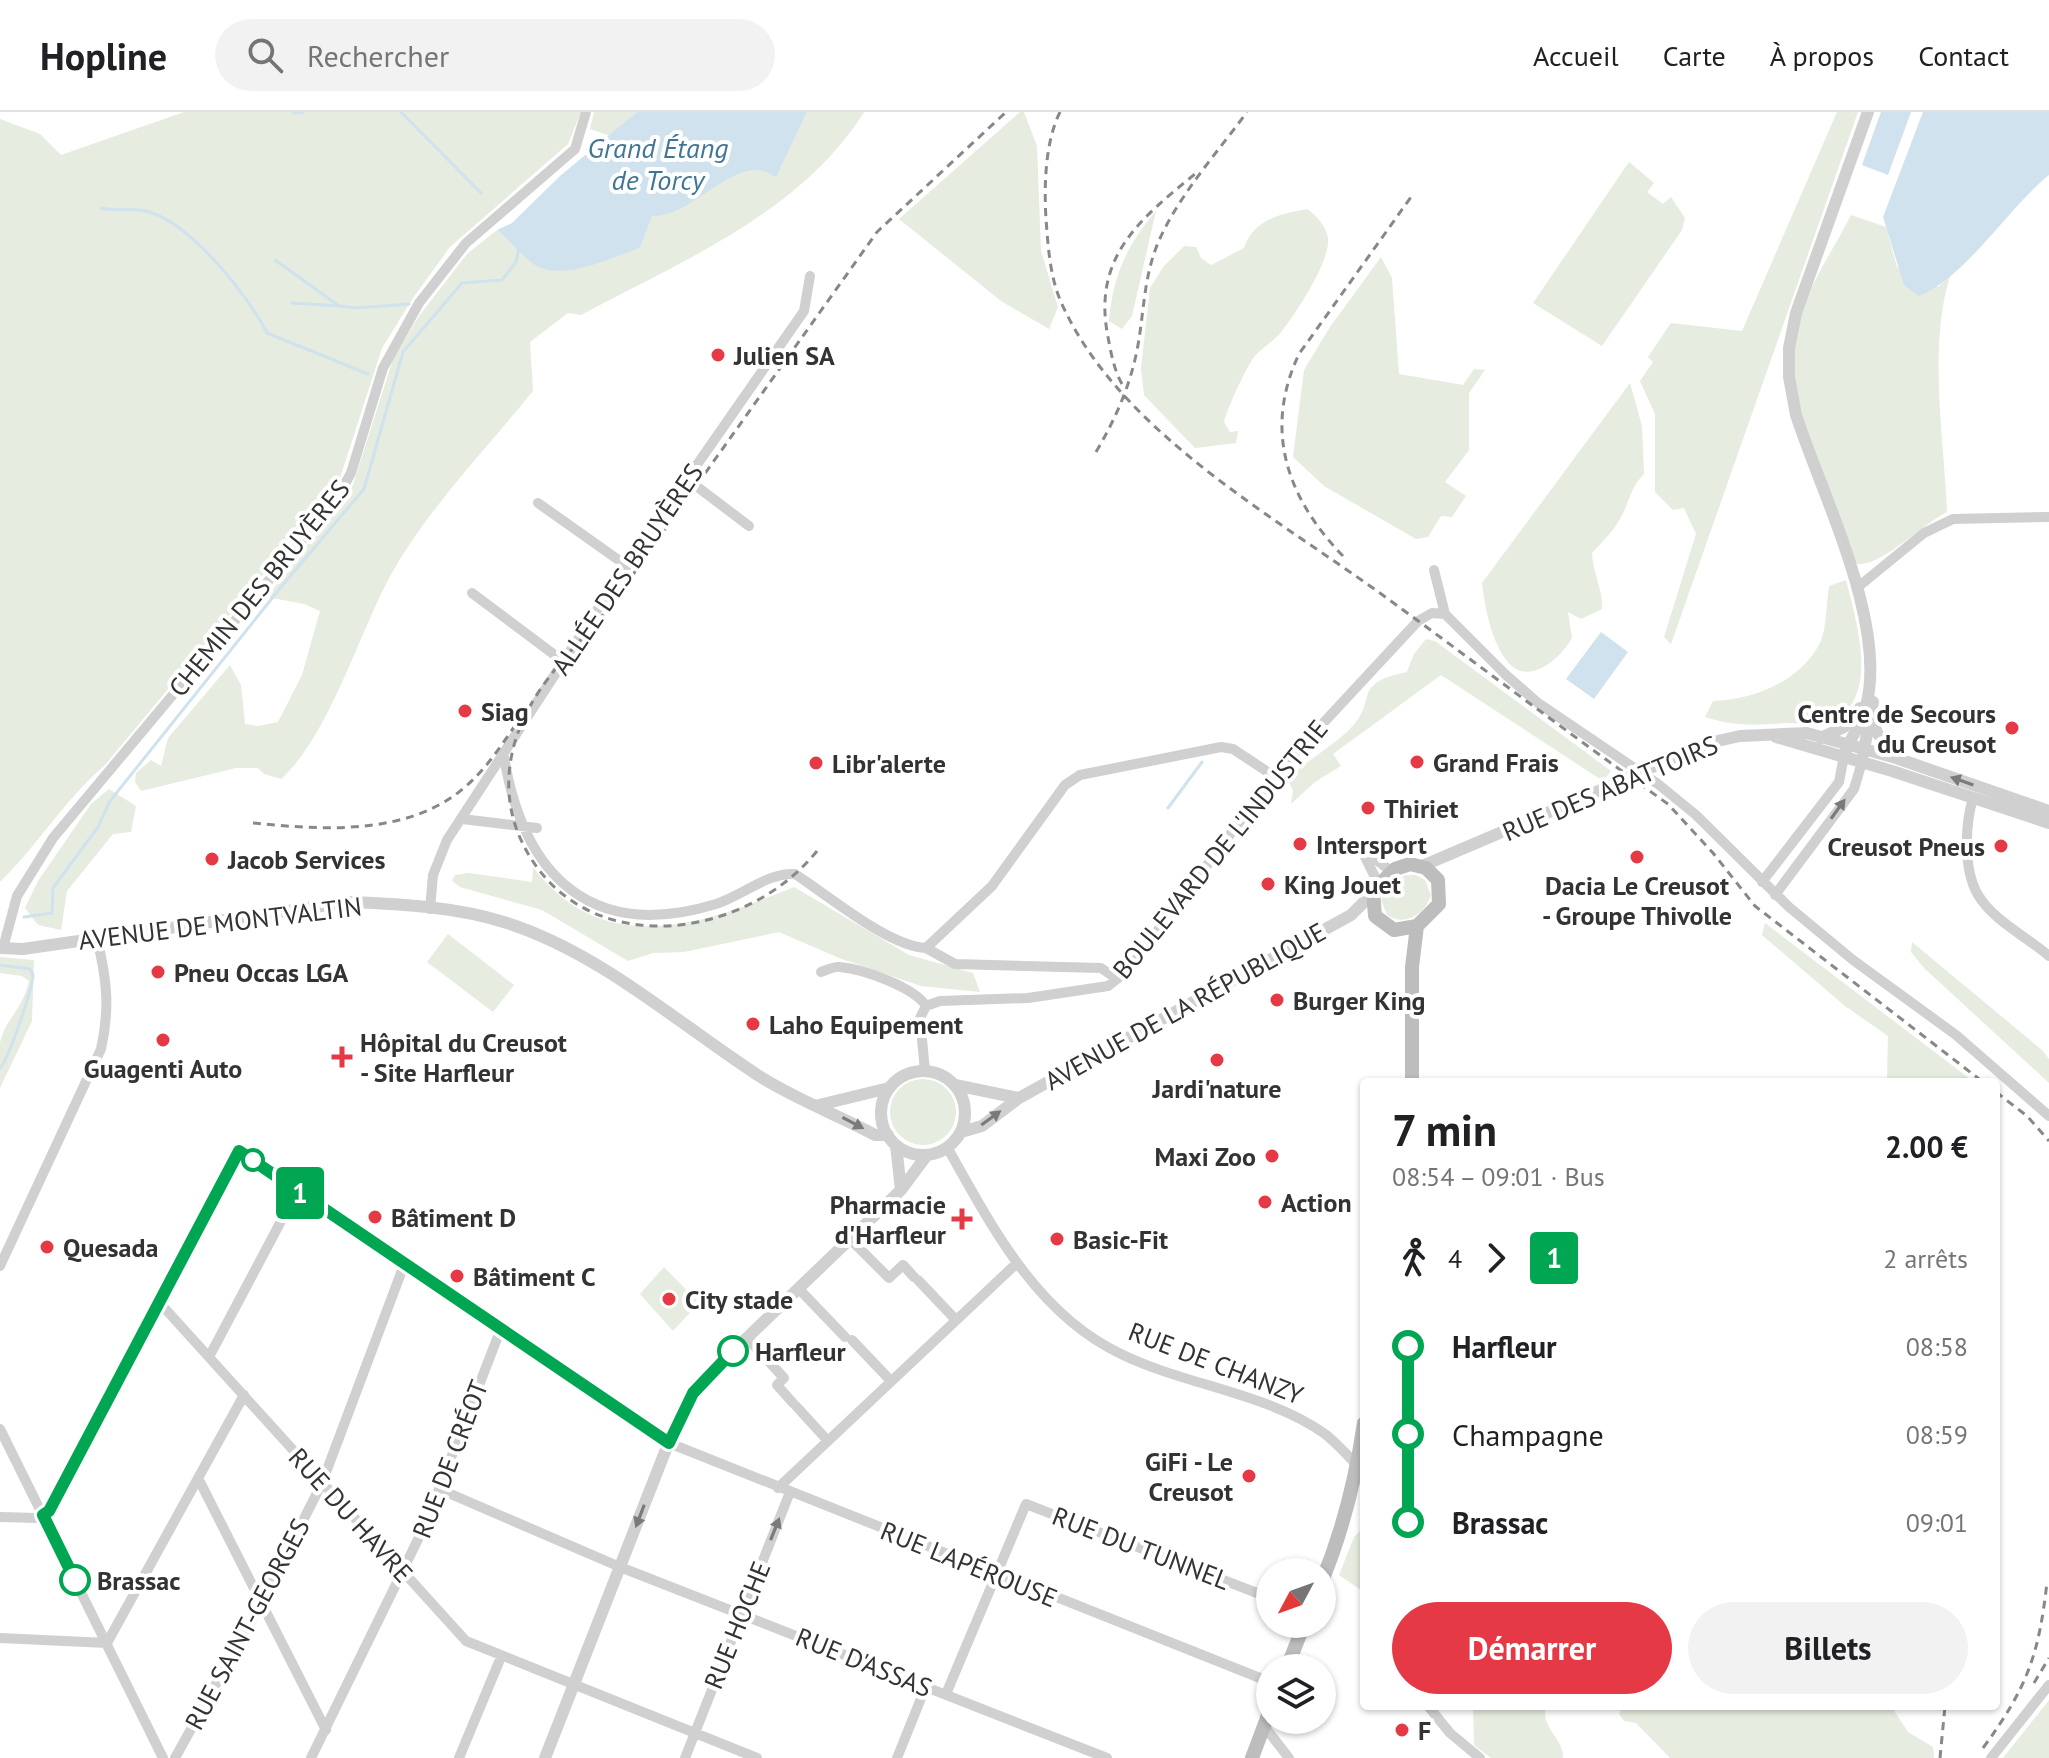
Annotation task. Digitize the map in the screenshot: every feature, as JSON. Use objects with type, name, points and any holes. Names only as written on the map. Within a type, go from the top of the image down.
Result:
[{"type":"main road","points":[[1410,864],[1422,866],[1439,883],[1439,904],[1417,926],[1397,931],[1386,927],[1375,916],[1375,889],[1392,872],[1410,864]]},
{"type":"main road","points":[[1412,1078],[1412,967],[1417,926]]},
{"type":"main road","points":[[1397,931],[1412,967]]},
{"type":"main road","points":[[1331,1558],[1360,1473]]},
{"type":"main road","points":[[1252,1758],[1261,1734]]},
{"type":"street","name":"CHEMIN DES BRUYÈRES","points":[[2,948],[17,896],[53,838],[343,490],[383,368],[426,293],[466,243],[575,149],[586,112]]},
{"type":"street","points":[[1762,882],[1839,782],[1845,751],[1867,705],[1870,673],[1867,624],[1858,587],[1796,415],[1790,388],[1789,348],[1796,313],[1868,112]]},
{"type":"street","name":"ALLÉE DES BRUYÈRES","points":[[430,909],[433,875],[447,840],[627,566],[804,311],[810,276]]},
{"type":"street","points":[[687,479],[749,526]]},
{"type":"street","points":[[538,503],[627,566]]},
{"type":"street","points":[[1858,587],[1924,533],[1953,519],[2049,517]]},
{"type":"street","points":[[1434,570],[1445,614],[1538,703],[1658,784],[1696,815],[1775,895],[1853,960],[1956,1035],[2049,1116]]},
{"type":"street","points":[[472,593],[564,662]]},
{"type":"street","name":"BOULEVARD DE L'INDUSTRIE","points":[[926,1006],[940,1001],[1028,998],[1108,986],[1128,970],[1274,776],[1418,621],[1432,613],[1445,614]]},
{"type":"street","points":[[1775,895],[1854,789],[1871,716],[1875,686],[1870,673]]},
{"type":"street","points":[[1821,738],[1852,719],[1868,691]]},
{"type":"street","points":[[1871,716],[1877,733],[1902,760]]},
{"type":"street","name":"RUE DES ABATTOIRS","points":[[1422,866],[1713,742],[1807,733],[1845,751]]},
{"type":"street","points":[[1769,735],[1863,756],[2049,823]]},
{"type":"street","points":[[926,948],[992,886],[1065,785],[1080,775],[1221,747],[1233,749],[1274,776]]},
{"type":"street","points":[[1863,756],[1902,760],[2049,811]]},
{"type":"street","points":[[504,757],[511,800],[520,826],[547,866],[566,886],[607,910],[655,917],[674,915],[720,903],[778,875],[795,874],[895,938],[913,947],[926,948],[955,964],[1101,968],[1117,979]]},
{"type":"street","points":[[1973,798],[1968,813],[1968,849],[1978,894],[1990,909],[2049,956]]},
{"type":"street","points":[[462,819],[537,828]]},
{"type":"street","points":[[1375,889],[1361,848],[1392,872]]},
{"type":"street","points":[[1439,883],[1453,855]]},
{"type":"street","name":"AVENUE DE LA RÉPUBLIQUE","points":[[961,1132],[982,1126],[1019,1098],[1351,915],[1375,889]]},
{"type":"street","name":"AVENUE DE MONTVALTIN","points":[[2,948],[23,949],[350,902],[430,909],[504,922],[576,952],[759,1076],[875,1135],[892,1140]]},
{"type":"street","name":"AVENUE DE LA RÉPUBLIQUE","points":[[1351,915],[1375,916]]},
{"type":"street","points":[[0,1266],[101,1049],[109,1014],[106,977],[97,939]]},
{"type":"street","points":[[821,972],[837,966],[918,993],[926,1006],[920,1018],[925,1071]]},
{"type":"street","points":[[892,1140],[916,1154],[927,1155],[947,1147],[961,1132],[965,1107],[955,1085],[946,1078],[925,1071],[899,1078],[889,1088],[881,1111],[892,1140],[901,1190]]},
{"type":"street","name":"AVENUE DE LA RÉPUBLIQUE","points":[[955,1085],[1019,1098]]},
{"type":"street","points":[[819,1105],[889,1088]]},
{"type":"street","name":"RUE DE CHANZY","points":[[947,1147],[1017,1263],[1051,1304],[1078,1327],[1120,1354],[1291,1415],[1326,1435],[1360,1469]]},
{"type":"street","name":"RUE LAPÉROUSE","points":[[159,1302],[239,1151],[669,1443],[1256,1677]]},
{"type":"street","points":[[545,1758],[669,1443],[693,1393],[901,1190],[927,1155]]},
{"type":"street","points":[[209,1357],[297,1191]]},
{"type":"street","points":[[850,1239],[889,1278],[903,1265],[956,1320]]},
{"type":"street","points":[[778,1488],[1017,1263]]},
{"type":"street","name":"RUE SAINT-GEORGES","points":[[175,1758],[261,1604],[322,1483],[404,1265]]},
{"type":"street","points":[[798,1288],[891,1381]]},
{"type":"street","points":[[0,1517],[43,1515],[49,1511],[159,1302]]},
{"type":"street","name":"RUE DU HAVRE","points":[[159,1302],[466,1641],[757,1758]]},
{"type":"street","name":"RUE DE CRÉOT","points":[[311,1758],[403,1574],[500,1331]]},
{"type":"street","points":[[747,1338],[784,1378],[777,1385],[828,1441]]},
{"type":"street","points":[[107,1643],[244,1395]]},
{"type":"street","points":[[0,1429],[163,1758]]},
{"type":"street","points":[[198,1478],[326,1730]]},
{"type":"street","name":"RUE D'ASSAS","points":[[439,1489],[620,1567],[1107,1758]]},
{"type":"street","name":"RUE HOCHE","points":[[685,1758],[790,1492]]},
{"type":"street","name":"RUE DU TUNNEL","points":[[946,1694],[1026,1504],[1256,1593]]},
{"type":"street","points":[[0,1638],[107,1643]]},
{"type":"street","points":[[459,1758],[501,1657]]},
{"type":"street","points":[[1991,1758],[2049,1685]]},
{"type":"street","points":[[897,1758],[926,1686]]},
{"type":"street","points":[[1431,1710],[1450,1733],[1480,1758]]},
{"type":"street","points":[[1270,1734],[1289,1758]]},
{"type":"shaded area","points":[[184,112],[581,112],[568,144],[450,247],[413,298],[382,348],[340,478],[315,512],[105,765],[77,792],[0,882],[0,119],[40,134],[61,155]]},
{"type":"shaded area","points":[[594,112],[637,112],[610,136],[590,129]]},
{"type":"shaded area","points":[[807,112],[864,112],[838,147],[808,178],[774,206],[737,231],[659,275],[581,315],[568,313],[530,342],[533,391],[435,509],[400,559],[374,608],[326,715],[312,740],[281,779],[264,774],[258,768],[236,768],[141,791],[135,782],[136,773],[151,760],[161,766],[168,738],[230,665],[241,685],[245,724],[258,726],[278,722],[302,675],[320,611],[304,604],[267,597],[353,485],[393,359],[419,316],[467,254],[497,230],[536,265],[579,267],[640,248],[652,215],[684,207],[744,172],[760,170],[776,176]]},
{"type":"shaded area","points":[[1020,112],[1024,112],[1037,146],[1041,251],[1058,307],[1049,329],[1001,301],[899,219]]},
{"type":"shaded area","points":[[1837,112],[1858,112],[1671,644],[1664,637],[1696,534],[1684,508],[1673,510],[1655,492],[1655,414],[1640,381],[1653,362],[1648,357],[1671,323],[1742,331]]},
{"type":"shaded area","points":[[1629,162],[1654,183],[1647,192],[1663,204],[1671,197],[1685,218],[1682,230],[1602,346],[1533,303]]},
{"type":"shaded area","points":[[1307,209],[1320,221],[1328,238],[1318,272],[1288,323],[1255,356],[1242,378],[1224,422],[1230,432],[1238,431],[1236,443],[1195,448],[1144,395],[1141,368],[1150,288],[1164,266],[1184,246],[1196,247],[1201,258],[1211,265],[1244,248],[1254,231],[1269,220]]},
{"type":"shaded area","points":[[1156,211],[1132,316],[1122,329],[1109,321],[1118,275],[1129,249]]},
{"type":"shaded area","points":[[1851,215],[1886,227],[1897,267],[1938,287],[1950,276],[1943,303],[1939,362],[1947,512],[1887,554],[1864,564],[1855,563],[1812,452],[1796,393],[1793,365],[1794,338],[1803,306]]},
{"type":"shaded area","points":[[1381,257],[1392,278],[1399,374],[1463,385],[1474,369],[1485,370],[1469,393],[1469,450],[1445,482],[1466,496],[1452,517],[1441,516],[1428,537],[1416,539],[1324,486],[1293,457],[1304,370],[1330,327]]},
{"type":"shaded area","points":[[1630,383],[1642,426],[1644,474],[1617,524],[1592,553],[1602,609],[1581,619],[1568,612],[1572,638],[1560,654],[1534,671],[1515,669],[1501,653],[1493,634],[1482,583]]},
{"type":"shaded area","points":[[1846,580],[1861,657],[1861,677],[1856,695],[1847,710],[1832,722],[1823,724],[1747,724],[1705,717],[1713,701],[1759,692],[1788,678],[1800,668],[1820,643],[1829,586]]},
{"type":"shaded area","points":[[1426,639],[1435,641],[1611,771],[1603,781],[1441,675],[1333,754],[1341,766],[1315,782],[1291,804],[1293,791],[1287,777],[1347,732],[1357,721],[1371,688],[1389,677],[1407,672],[1414,654]]},
{"type":"shaded area","points":[[109,789],[136,806],[131,832],[113,834],[67,891],[61,930],[38,925],[25,908],[38,881],[91,804]]},
{"type":"shaded area","points":[[533,867],[561,896],[591,915],[623,924],[656,926],[691,922],[725,913],[794,887],[909,955],[973,973],[980,992],[921,986],[839,958],[779,932],[684,952],[653,953],[628,961],[542,910],[460,887],[452,881],[455,875],[469,873],[532,882]]},
{"type":"shaded area","points":[[1405,875],[1416,875],[1425,880],[1431,895],[1419,913],[1401,920],[1387,915],[1381,900],[1385,890]]},
{"type":"shaded area","points":[[1765,923],[1969,1078],[1887,1078],[1888,1036],[1845,1006],[1762,935]]},
{"type":"shaded area","points":[[448,934],[514,985],[493,1012],[427,962]]},
{"type":"shaded area","points":[[1912,942],[2042,1050],[2049,1059],[2049,1083],[1924,968],[1911,952]]},
{"type":"shaded area","points":[[0,957],[34,960],[32,1021],[0,1088],[2,1035],[29,981],[22,976],[0,973]]},
{"type":"shaded area","points":[[917,1079],[929,1079],[941,1084],[951,1094],[956,1112],[954,1125],[941,1140],[929,1145],[917,1145],[905,1140],[895,1130],[890,1118],[890,1106],[895,1094],[905,1084]]},
{"type":"shaded area","name":"City stade","points":[[664,1267],[699,1303],[673,1331],[640,1294]]},
{"type":"shaded area","points":[[1360,1531],[1360,1589],[1339,1575],[1354,1537]]},
{"type":"shaded area","points":[[2049,1700],[2049,1758],[2003,1758]]},
{"type":"shaded area","points":[[1473,1710],[1546,1710],[1546,1721],[1560,1745],[1563,1758],[1491,1758],[1474,1745]]},
{"type":"shaded area","points":[[1621,1710],[1894,1710],[1908,1732],[1933,1747],[1934,1758],[1670,1758],[1636,1723],[1624,1721],[1619,1714]]},
{"type":"water","name":"Grand Étang de Torcy","points":[[637,112],[807,112],[776,177],[761,171],[746,172],[684,207],[668,214],[652,216],[640,248],[616,257],[560,271],[535,265],[497,230],[512,223],[560,176]]},
{"type":"water","points":[[1881,112],[1911,112],[1888,175],[1862,165]]},
{"type":"water","points":[[1923,112],[2049,112],[2049,175],[1953,274],[1919,296],[1904,285],[1883,217]]},
{"type":"water","points":[[1601,632],[1628,652],[1594,699],[1566,679]]},
{"type":"waterway","points":[[294,113],[303,112]]},
{"type":"waterway","points":[[401,112],[481,193]]},
{"type":"waterway","points":[[101,208],[149,212],[165,219],[217,263],[267,333],[368,374]]},
{"type":"waterway","points":[[24,917],[52,913],[53,888],[98,827],[110,801],[281,587],[364,489],[403,352],[462,283],[502,280],[516,262],[519,248]]},
{"type":"waterway","points":[[275,260],[339,306],[356,308],[409,304]]},
{"type":"waterway","points":[[292,303],[339,306]]},
{"type":"waterway","points":[[1168,808],[1202,762]]},
{"type":"waterway","points":[[0,965],[30,969],[33,975],[20,1023],[0,1068]]},
{"type":"railway","points":[[817,851],[785,882],[748,905],[706,920],[663,926],[621,922],[582,907],[548,881],[522,842],[510,799],[512,754],[521,725],[539,692],[612,604],[877,232],[1006,112]]},
{"type":"railway","points":[[1060,112],[1048,150],[1046,179],[1046,219],[1052,272],[1061,302],[1087,348],[1120,391],[1159,431],[1248,502],[1384,596],[1668,804],[1713,853],[1755,906],[1978,1078]]},
{"type":"railway","points":[[1096,452],[1127,387],[1138,345],[1147,281],[1158,243],[1187,192],[1247,112]]},
{"type":"railway","points":[[1122,384],[1112,355],[1105,309],[1107,284],[1114,262],[1139,224],[1195,174]]},
{"type":"railway","points":[[1343,556],[1307,511],[1286,462],[1282,436],[1288,382],[1299,354],[1411,197]]},
{"type":"railway","points":[[253,823],[335,828],[391,822],[417,815],[441,804],[464,788],[485,767],[514,727]]},
{"type":"railway","points":[[2000,1095],[2027,1116],[2049,1141]]},
{"type":"railway","points":[[1983,1748],[2010,1707],[2028,1670],[2040,1630],[2047,1582]]},
{"type":"railway","points":[[2034,1683],[2049,1658]]},
{"type":"railway","points":[[1940,1758],[1945,1710]]},
{"type":"bus line","name":"1","points":[[75,1580],[43,1515],[49,1511],[239,1151],[669,1443],[681,1411],[693,1393],[733,1351]]},
{"type":"place","name":"Julien SA","points":[[718,355]]},
{"type":"place","name":"Siag","points":[[465,711]]},
{"type":"place","name":"Centre de Secours du Creusot","points":[[2012,728]]},
{"type":"place","name":"Grand Frais","points":[[1417,762]]},
{"type":"place","name":"Libr'alerte","points":[[816,763]]},
{"type":"place","name":"Thiriet","points":[[1368,808]]},
{"type":"place","name":"Intersport","points":[[1300,844]]},
{"type":"place","name":"Creusot Pneus","points":[[2001,846]]},
{"type":"place","name":"Dacia Le Creusot - Groupe Thivolle","points":[[1637,857]]},
{"type":"place","name":"Jacob Services","points":[[212,859]]},
{"type":"place","name":"King Jouet","points":[[1268,884]]},
{"type":"place","name":"Pneu Occas LGA","points":[[158,972]]},
{"type":"place","name":"Burger King","points":[[1277,1000]]},
{"type":"place","name":"Laho Equipement","points":[[753,1024]]},
{"type":"place","name":"Guagenti Auto","points":[[163,1040]]},
{"type":"place","name":"Hôpital du Creusot - Site Harfleur","points":[[342,1057]]},
{"type":"place","name":"Jardi'nature","points":[[1217,1060]]},
{"type":"place","name":"Maxi Zoo","points":[[1272,1156]]},
{"type":"place","name":"Action","points":[[1265,1202]]},
{"type":"place","name":"Bâtiment D","points":[[375,1217]]},
{"type":"place","name":"Pharmacie d'Harfleur","points":[[962,1219]]},
{"type":"place","name":"Basic-Fit","points":[[1057,1239]]},
{"type":"place","name":"Quesada","points":[[47,1247]]},
{"type":"place","name":"Bâtiment C","points":[[457,1276]]},
{"type":"place","name":"City stade","points":[[669,1299]]},
{"type":"place","name":"Harfleur","points":[[733,1351]]},
{"type":"place","name":"GiFi - Le Creusot","points":[[1249,1476]]},
{"type":"place","name":"Brassac","points":[[75,1580]]},
{"type":"place","name":"F","points":[[1402,1730]]}]
